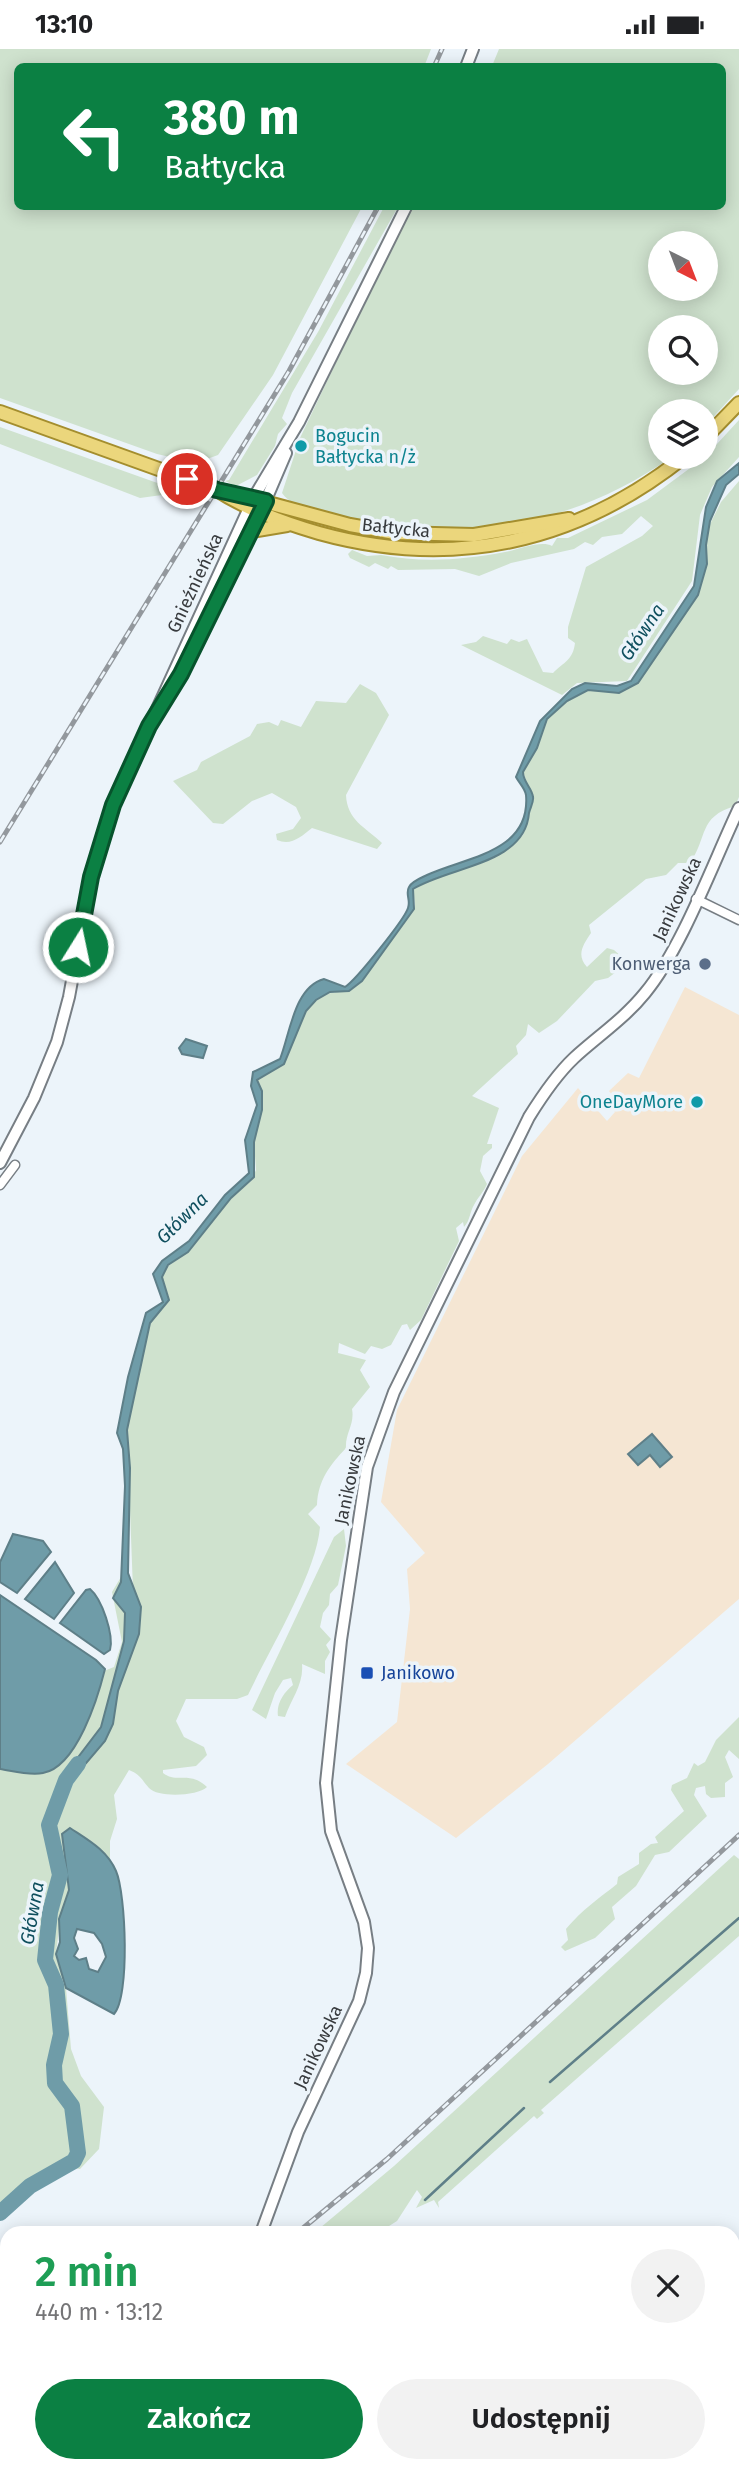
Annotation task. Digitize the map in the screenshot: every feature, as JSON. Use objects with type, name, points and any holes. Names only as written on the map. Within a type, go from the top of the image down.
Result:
[{"type":"main road","points":[[718,425],[739,403]]},
{"type":"main road","name":"Bałtycka","points":[[0,412],[257,504],[350,526],[423,535],[501,532],[577,518]]},
{"type":"main road","name":"Bałtycka","points":[[257,504],[294,525],[382,547],[454,550],[550,533],[631,493],[666,469]]},
{"type":"main road","points":[[252,531],[277,525],[294,525]]},
{"type":"street","name":"Gnieźnieńska","points":[[0,1163],[43,1079],[65,1016],[91,877],[102,837],[149,726],[405,210]]},
{"type":"street","name":"Gnieźnieńska","points":[[149,726],[181,674],[252,531],[257,504]]},
{"type":"street","name":"Janikowska","points":[[264,2226],[298,2132],[352,2016],[366,1973],[368,1948],[364,1922],[331,1831],[326,1783],[362,1489],[376,1438],[394,1392],[538,1102],[573,1059],[627,1013],[646,992],[673,950],[739,808]]},
{"type":"street","points":[[696,899],[739,920]]},
{"type":"street","name":"Gnieźnieńska","points":[[0,1154],[19,1127]]},
{"type":"street","points":[[0,1185],[15,1165]]},
{"type":"shaded area","points":[[685,987],[739,1015],[739,1599],[548,1764],[456,1838],[346,1764],[397,1722],[410,1609],[407,1569],[425,1553],[381,1502],[397,1410],[522,1156],[578,1088],[607,1121],[615,1112],[605,1102],[612,1095],[609,1091],[628,1073],[639,1078]]},
{"type":"green space","points":[[0,49],[431,49],[426,63],[14,63],[14,210],[360,210],[273,375],[218,455],[196,463],[157,454],[0,398]]},
{"type":"green space","points":[[499,49],[739,49],[739,389],[718,412],[718,399],[648,399],[648,469],[652,469],[595,500],[513,524],[427,530],[384,526],[301,507],[282,493],[300,438],[409,210],[726,210],[726,63],[493,63]]},
{"type":"green space","points":[[382,210],[396,210],[292,393],[282,418],[287,424],[278,434],[275,446],[257,475],[236,486],[225,481],[229,480],[318,332]]},
{"type":"green space","points":[[739,420],[739,457],[712,487],[700,515],[692,581],[627,681],[577,683],[562,695],[461,645],[476,642],[483,636],[507,644],[511,639],[519,642],[527,639],[543,672],[553,673],[574,649],[575,643],[568,638],[568,627],[586,567],[642,536],[653,526],[641,516],[622,534],[602,537],[593,545],[585,542],[574,549],[511,563],[479,576],[455,569],[398,570],[375,563],[369,567],[350,558],[348,554],[352,550],[367,556],[458,559],[536,545],[552,546],[557,538],[568,538],[647,500],[689,469],[718,469],[718,443]]},
{"type":"green space","points":[[0,427],[163,485],[162,495],[140,498],[0,444]]},
{"type":"green space","points":[[739,481],[739,797],[735,806],[709,822],[690,863],[678,863],[666,875],[646,879],[589,925],[591,933],[581,954],[587,967],[607,948],[623,958],[624,966],[608,978],[595,981],[557,1021],[539,1033],[528,1024],[526,1035],[516,1046],[518,1054],[472,1096],[499,1108],[487,1144],[492,1144],[492,1148],[483,1156],[480,1171],[487,1184],[466,1225],[464,1227],[463,1222],[456,1228],[459,1241],[421,1320],[410,1330],[407,1324],[402,1325],[391,1345],[382,1349],[371,1346],[365,1354],[339,1343],[338,1353],[366,1360],[360,1370],[370,1387],[352,1409],[346,1448],[326,1473],[317,1505],[308,1514],[320,1527],[317,1546],[301,1589],[248,1695],[237,1699],[186,1699],[176,1721],[184,1737],[204,1747],[207,1755],[196,1766],[163,1770],[163,1773],[194,1779],[207,1787],[187,1794],[161,1793],[149,1788],[129,1770],[114,1795],[117,1819],[110,1841],[110,1860],[97,1846],[70,1828],[62,1834],[69,1890],[61,1912],[56,1954],[66,1988],[71,2049],[81,2076],[104,2107],[99,2149],[80,2169],[69,2167],[30,2189],[0,2217],[0,1769],[34,1774],[56,1768],[75,1745],[83,1729],[104,1671],[114,1667],[122,1642],[112,1592],[121,1577],[133,1590],[127,1430],[150,1323],[169,1297],[162,1281],[164,1269],[188,1252],[231,1198],[251,1181],[256,1170],[254,1142],[262,1110],[257,1080],[284,1064],[306,1011],[320,995],[353,989],[362,981],[409,916],[415,905],[413,889],[452,870],[481,863],[523,835],[533,800],[523,772],[535,752],[547,719],[568,701],[588,690],[619,693],[638,683],[698,595],[707,559],[707,530],[721,502]]},
{"type":"green space","points":[[360,684],[376,693],[389,715],[346,795],[353,817],[382,843],[377,849],[312,828],[291,841],[277,840],[276,834],[293,829],[301,818],[296,807],[272,793],[252,801],[223,824],[213,823],[173,781],[197,770],[201,762],[250,736],[257,724],[269,722],[278,726],[281,720],[301,727],[316,701],[346,703]]},
{"type":"green space","points":[[344,1529],[346,1546],[338,1585],[330,1594],[329,1605],[323,1613],[320,1627],[331,1639],[326,1645],[330,1652],[325,1661],[325,1674],[302,1664],[299,1685],[285,1717],[278,1716],[278,1707],[293,1685],[291,1678],[283,1680],[275,1693],[266,1719],[252,1710],[334,1537]]},
{"type":"green space","points":[[739,1717],[739,1759],[729,1750],[725,1757],[733,1777],[725,1783],[725,1797],[711,1798],[706,1794],[705,1786],[696,1788],[694,1795],[707,1816],[669,1852],[655,1855],[636,1886],[612,1907],[615,1919],[595,1938],[565,1951],[561,1947],[568,1940],[566,1929],[617,1884],[618,1877],[639,1864],[639,1853],[651,1844],[658,1843],[655,1837],[684,1811],[671,1790],[672,1785],[687,1778],[694,1763],[698,1766],[705,1762],[716,1740]]},
{"type":"green space","points":[[734,1855],[739,1859],[739,1936],[541,2110],[544,2113],[537,2119],[534,2116],[438,2202],[439,2208],[434,2200],[416,2208],[422,2197],[417,2190],[397,2221],[389,2226],[322,2226],[394,2166]]},
{"type":"water","points":[[739,463],[739,474],[726,485],[710,521],[706,545],[707,564],[698,595],[638,683],[619,693],[588,690],[567,701],[547,719],[537,748],[523,772],[533,801],[524,830],[514,844],[483,862],[413,889],[414,909],[362,981],[349,991],[330,992],[316,1000],[306,1011],[284,1064],[257,1080],[262,1091],[262,1110],[254,1142],[254,1177],[231,1198],[188,1252],[168,1265],[162,1277],[169,1300],[150,1323],[127,1430],[130,1468],[128,1573],[141,1607],[139,1634],[118,1691],[113,1724],[105,1741],[70,1782],[63,1777],[101,1727],[124,1641],[125,1613],[113,1598],[121,1582],[125,1486],[123,1449],[117,1433],[128,1377],[146,1313],[163,1302],[153,1274],[162,1261],[189,1241],[225,1195],[249,1173],[245,1140],[257,1105],[251,1086],[253,1072],[280,1059],[294,1013],[306,991],[324,979],[345,987],[369,962],[405,915],[409,905],[408,890],[412,883],[493,850],[507,841],[518,829],[525,814],[526,795],[516,777],[540,721],[572,689],[585,683],[617,686],[631,681],[694,586],[706,507],[717,481]]},
{"type":"water","points":[[186,1039],[207,1046],[203,1058],[182,1054],[179,1048]]},
{"type":"water","points":[[652,1434],[672,1457],[660,1467],[650,1455],[638,1465],[628,1454]]},
{"type":"water","points":[[13,1534],[43,1541],[51,1552],[17,1593],[0,1582],[0,1562]]},
{"type":"water","points":[[55,1562],[74,1593],[54,1619],[25,1599]]},
{"type":"water","points":[[90,1589],[103,1609],[109,1627],[110,1650],[104,1654],[60,1623],[86,1590]]},
{"type":"water","points":[[0,1595],[96,1660],[105,1669],[91,1713],[76,1745],[55,1768],[43,1773],[27,1774],[0,1769]]},
{"type":"water","points":[[70,1828],[84,1837],[102,1851],[116,1871],[122,1901],[125,1945],[122,1988],[114,2014],[66,1988],[56,1954],[60,1942],[59,1919],[69,1890],[62,1834]],"holes":[[[77,1929],[94,1933],[102,1944],[106,1957],[98,1972],[89,1969],[86,1958],[79,1960],[74,1956],[78,1949],[74,1938]]]},
{"type":"waterway","name":"Główna","points":[[0,2213],[30,2186],[74,2161],[78,2153],[72,2106],[55,2083],[54,2065],[61,2034],[56,1985],[45,1960],[50,1912],[60,1875],[49,1825],[66,1780],[78,1764]]},
{"type":"waterway","points":[[550,2082],[739,1918]]},
{"type":"waterway","points":[[425,2200],[524,2108]]},
{"type":"railway","points":[[436,63],[442,49]]},
{"type":"railway","points":[[0,842],[289,371],[376,210]]},
{"type":"railway","points":[[306,2226],[387,2159],[739,1835]]},
{"type":"place","name":"Bogucin Bałtycka n/ż","points":[[301,446]]},
{"type":"place","name":"Konwerga","points":[[705,964]]},
{"type":"place","name":"OneDayMore","points":[[697,1102]]},
{"type":"place","name":"Janikowo","points":[[367,1673]]},
{"type":"route","points":[[78,947],[91,877],[113,805],[149,726],[181,674],[266,501],[217,490],[187,479]]}]
